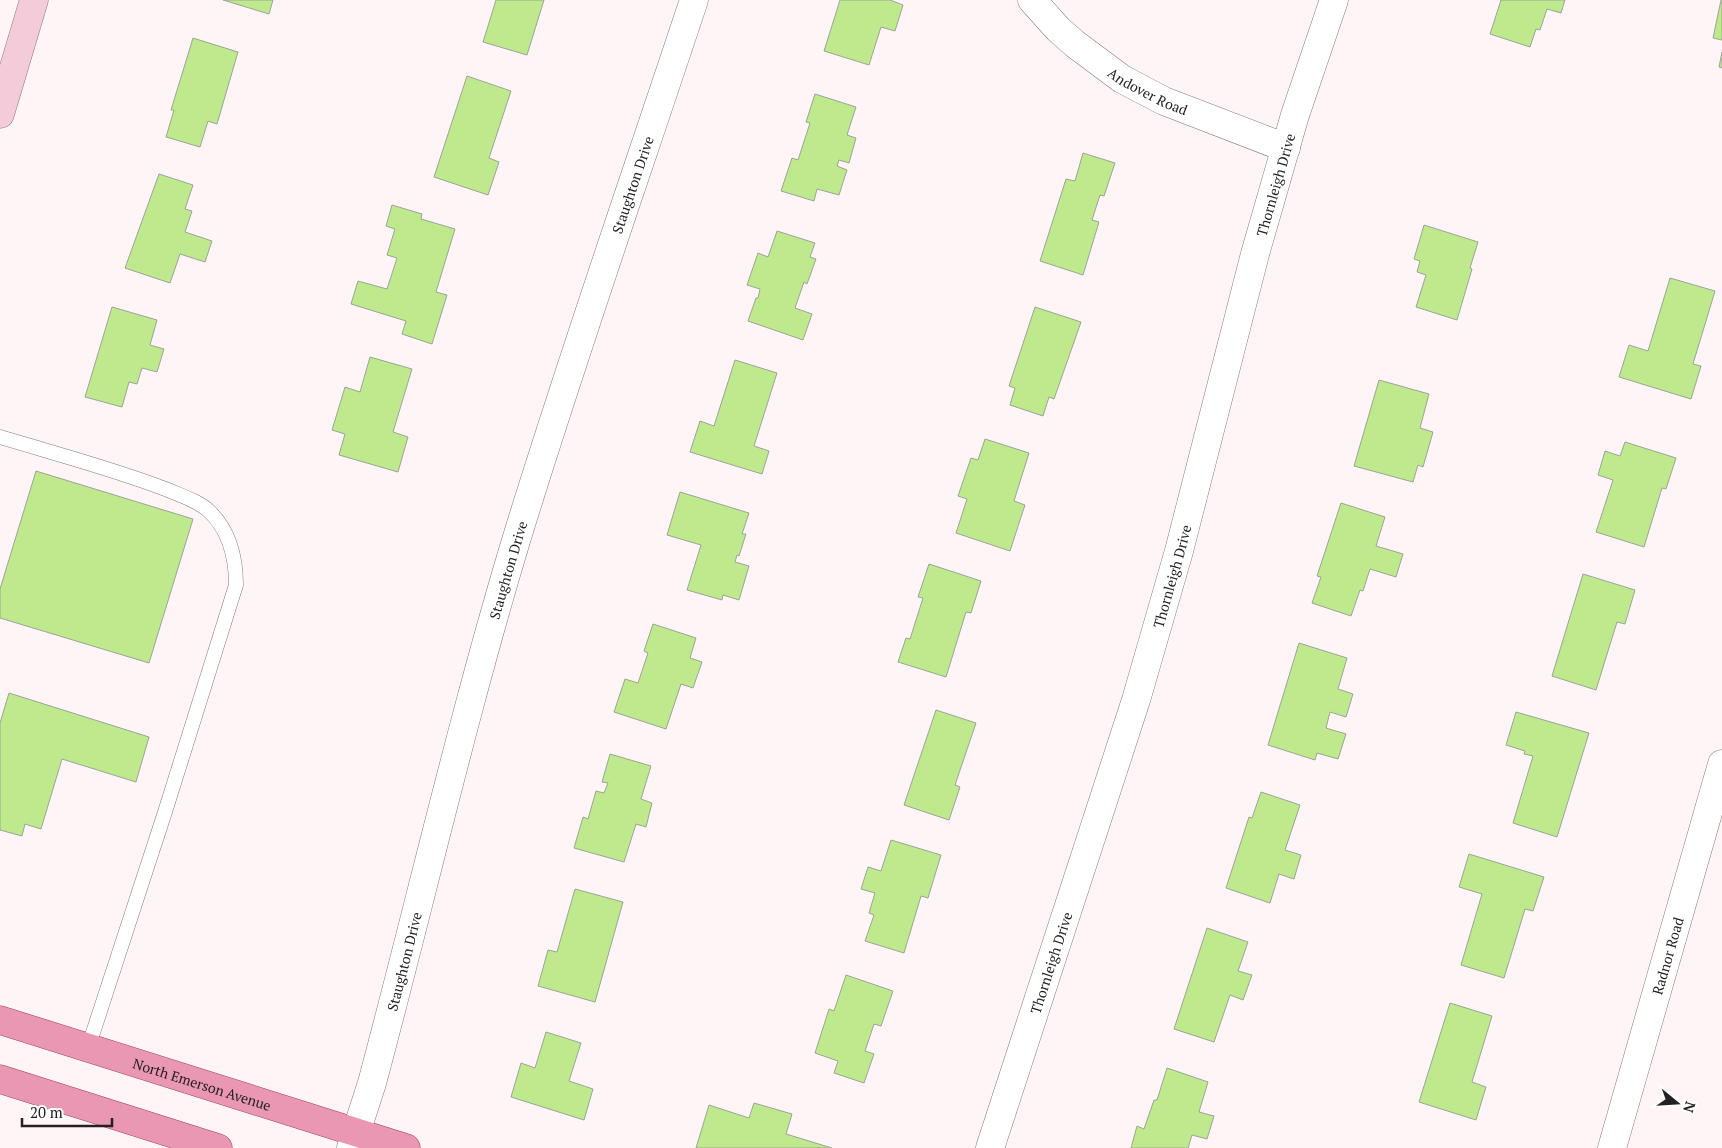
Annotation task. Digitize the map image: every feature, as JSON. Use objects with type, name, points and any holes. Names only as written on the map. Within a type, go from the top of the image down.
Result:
[{"type":"main road","points":[[0,114],[34,0]]},
{"type":"main road","name":"North Emerson Avenue","points":[[0,1020],[88,1048],[354,1140],[406,1148]]},
{"type":"main road","points":[[0,1079],[218,1148]]},
{"type":"street","name":"Staughton Drive","points":[[354,1140],[377,1064],[470,708],[518,534],[694,0]]},
{"type":"street","name":"Andover Road","points":[[1032,0],[1074,44],[1122,79],[1164,101],[1286,148]]},
{"type":"street","name":"Thornleigh Drive","points":[[990,1148],[1136,700],[1179,551],[1244,294],[1295,115],[1334,0]]},
{"type":"street","name":"Radnor Road","points":[[1612,1148],[1722,764]]},
{"type":"lane","points":[[0,437],[146,482],[200,504],[209,511],[228,538],[236,572],[236,585],[88,1048]]},
{"type":"building","points":[[223,0],[273,0],[269,14]]},
{"type":"building","points":[[496,0],[544,0],[527,55],[483,42]]},
{"type":"building","points":[[840,0],[890,0],[903,5],[895,31],[881,27],[869,65],[824,51]]},
{"type":"building","points":[[1501,0],[1565,0],[1561,13],[1547,9],[1540,30],[1536,29],[1530,47],[1490,34]]},
{"type":"building","points":[[1722,0],[1722,40],[1713,38]]},
{"type":"building","points":[[193,38],[238,52],[217,124],[208,121],[200,147],[166,137],[174,110],[171,110]]},
{"type":"building","points":[[1722,52],[1722,68],[1719,67]]},
{"type":"building","points":[[467,76],[511,91],[489,158],[499,162],[488,195],[434,177]]},
{"type":"building","points":[[815,94],[856,107],[847,135],[856,138],[849,163],[839,160],[837,166],[847,170],[839,195],[817,189],[814,201],[781,191],[792,158],[798,160],[810,123],[806,122]]},
{"type":"building","points":[[1083,153],[1115,163],[1104,196],[1100,195],[1092,220],[1099,222],[1083,275],[1040,261],[1066,179],[1075,181]]},
{"type":"building","points":[[159,174],[193,185],[185,209],[192,211],[185,232],[212,241],[205,262],[180,254],[170,283],[125,268]]},
{"type":"building","points":[[392,205],[422,214],[421,219],[455,229],[436,292],[447,295],[432,344],[402,334],[406,321],[351,304],[358,281],[387,289],[397,258],[387,255],[395,229],[386,226]]},
{"type":"building","points":[[1424,225],[1478,242],[1457,320],[1416,307],[1426,275],[1417,272],[1420,261],[1414,259]]},
{"type":"building","points":[[777,231],[815,243],[810,257],[816,259],[807,284],[804,282],[795,308],[812,314],[803,340],[748,321],[760,289],[747,285],[758,253],[768,257]]},
{"type":"building","points":[[1670,278],[1715,291],[1693,364],[1701,366],[1691,399],[1619,377],[1629,345],[1648,351]]},
{"type":"building","points":[[112,307],[157,320],[150,345],[164,349],[157,372],[142,368],[137,384],[129,382],[122,407],[85,397]]},
{"type":"building","points":[[1035,307],[1081,322],[1054,399],[1049,397],[1043,416],[1010,405],[1015,388],[1009,386]]},
{"type":"building","points":[[370,357],[412,369],[393,432],[408,437],[398,472],[339,455],[345,434],[332,430],[345,387],[360,392]]},
{"type":"building","points":[[735,360],[777,373],[754,446],[769,451],[762,474],[690,452],[700,421],[714,426]]},
{"type":"building","points":[[1379,380],[1429,394],[1420,428],[1433,432],[1423,467],[1418,465],[1413,482],[1354,466]]},
{"type":"building","points":[[985,439],[1029,453],[1014,501],[1025,505],[1010,551],[956,533],[967,499],[958,496],[971,458],[978,460]]},
{"type":"building","points":[[1625,442],[1676,458],[1666,489],[1662,488],[1644,547],[1596,532],[1613,480],[1598,475],[1605,451],[1620,456]]},
{"type":"building","points":[[36,471],[193,519],[149,663],[0,618],[0,589]]},
{"type":"building","points":[[680,492],[749,513],[742,534],[746,534],[739,556],[737,555],[735,562],[749,566],[739,600],[723,595],[722,600],[687,590],[701,545],[667,535]]},
{"type":"building","points":[[1341,503],[1385,517],[1376,546],[1403,554],[1396,577],[1370,569],[1363,591],[1360,590],[1351,616],[1312,603],[1321,577],[1317,576]]},
{"type":"building","points":[[929,564],[981,581],[971,613],[966,612],[946,677],[898,662],[906,638],[910,639],[923,598],[918,597]]},
{"type":"building","points":[[1583,574],[1635,590],[1625,624],[1617,622],[1596,690],[1552,676]]},
{"type":"building","points":[[653,624],[696,638],[690,658],[702,662],[693,688],[681,684],[666,729],[614,712],[625,679],[638,683],[648,653],[644,651]]},
{"type":"building","points":[[1299,643],[1347,658],[1338,689],[1353,694],[1346,717],[1330,712],[1326,728],[1346,734],[1338,759],[1317,753],[1315,760],[1268,745]]},
{"type":"building","points":[[9,693],[149,737],[136,782],[62,759],[41,829],[25,824],[22,836],[0,830],[0,723]]},
{"type":"building","points":[[936,710],[976,723],[955,785],[960,787],[949,820],[904,805]]},
{"type":"building","points":[[1516,712],[1589,733],[1557,837],[1513,823],[1533,756],[1524,754],[1525,751],[1506,745]]},
{"type":"building","points":[[610,754],[651,766],[641,799],[652,803],[646,827],[636,824],[624,862],[574,848],[583,817],[588,819],[596,791],[604,793],[608,783],[602,782]]},
{"type":"building","points":[[1261,792],[1300,805],[1285,850],[1301,855],[1294,879],[1279,874],[1270,903],[1226,888],[1249,817],[1252,818]]},
{"type":"building","points":[[891,840],[941,855],[928,898],[921,896],[904,953],[865,941],[874,915],[869,913],[875,893],[861,889],[868,867],[881,871]]},
{"type":"building","points":[[1469,854],[1544,877],[1533,911],[1525,909],[1504,978],[1461,965],[1482,894],[1459,887]]},
{"type":"building","points":[[575,889],[623,902],[595,1002],[538,986],[548,950],[557,952]]},
{"type":"building","points":[[1207,928],[1248,942],[1238,971],[1252,975],[1243,1000],[1230,995],[1214,1042],[1174,1029]]},
{"type":"building","points":[[846,975],[893,991],[881,1026],[874,1024],[865,1051],[874,1054],[864,1083],[834,1073],[838,1061],[815,1053],[829,1009],[834,1011]]},
{"type":"building","points":[[1450,1003],[1492,1016],[1472,1082],[1486,1087],[1476,1120],[1419,1102]]},
{"type":"building","points":[[546,1032],[581,1043],[569,1081],[593,1089],[584,1120],[511,1097],[521,1063],[535,1068]]},
{"type":"building","points":[[1167,1068],[1208,1082],[1199,1112],[1214,1116],[1207,1139],[1192,1135],[1188,1148],[1131,1148],[1137,1126],[1144,1129],[1154,1100],[1157,1100]]},
{"type":"building","points":[[754,1103],[792,1114],[786,1134],[832,1148],[696,1148],[709,1105],[749,1118]]}]
